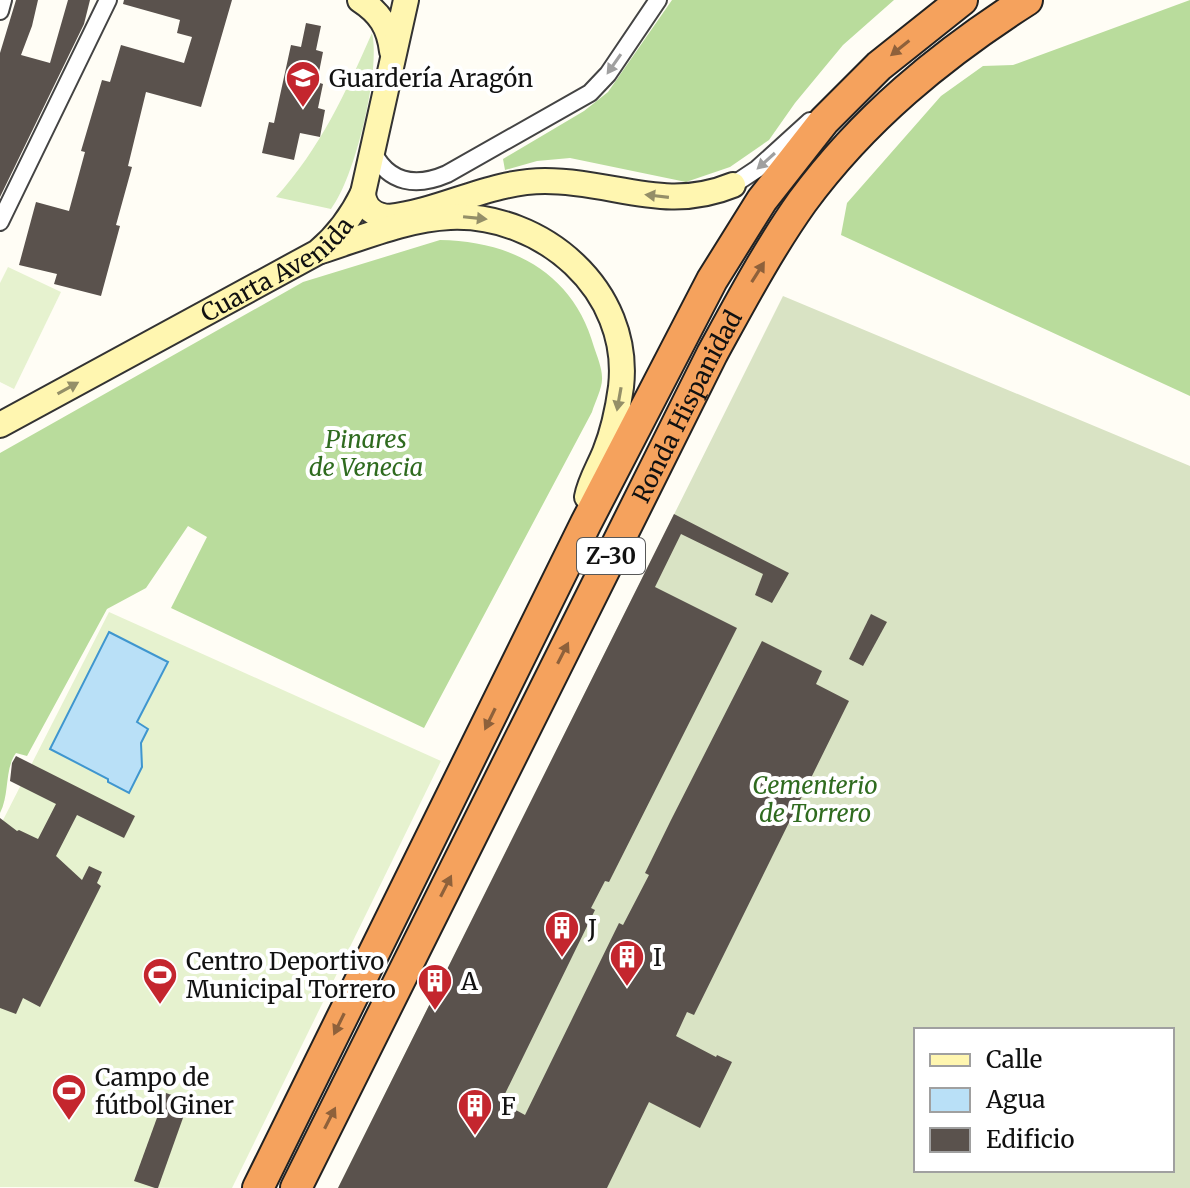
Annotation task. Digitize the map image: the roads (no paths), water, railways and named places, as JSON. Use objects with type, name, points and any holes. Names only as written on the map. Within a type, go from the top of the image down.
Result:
[{"type":"highway","name":"Ronda Hispanidad","points":[[258,1188],[586,523],[712,280],[785,169],[842,101],[879,66],[962,0]]},
{"type":"highway","name":"Ronda Hispanidad","points":[[296,1188],[712,354],[749,286],[802,203],[896,97],[948,54],[1027,0]]},
{"type":"street","points":[[0,11],[3,0]]},
{"type":"street","points":[[0,222],[108,0]]},
{"type":"street","points":[[360,0],[372,8],[387,27],[392,66]]},
{"type":"street","name":"Cuarta Avenida","points":[[0,425],[318,252],[347,222],[363,193],[406,0]]},
{"type":"street","points":[[373,152],[385,170],[412,182],[429,182],[447,174],[590,93],[608,74],[658,0]]},
{"type":"street","points":[[363,193],[365,204],[372,212],[389,217],[495,188],[543,181],[599,186],[659,197],[701,196],[733,185],[757,169],[815,116],[842,101]]},
{"type":"street","points":[[318,252],[415,222],[464,217],[497,221],[527,231],[553,245],[574,263],[591,283],[613,322],[620,345],[622,368],[611,434],[587,494],[586,523]]},
{"type":"water","points":[[109,632],[168,662],[137,722],[148,729],[141,743],[142,767],[129,793],[50,749]]},
{"type":"place","name":"Guardería Aragón","points":[[303,109]]},
{"type":"place","name":"J","points":[[562,959]]},
{"type":"place","name":"I","points":[[627,988]]},
{"type":"place","name":"Centro Deportivo Municipal Torrero","points":[[160,1006]]},
{"type":"place","name":"A","points":[[435,1012]]},
{"type":"place","name":"Campo de fútbol Giner","points":[[69,1122]]},
{"type":"place","name":"F","points":[[475,1137]]},
{"type":"park label","name":"Pinares de Venecia","points":[[366,453]]},
{"type":"park label","name":"Cementerio de Torrero","points":[[815,799]]}]
